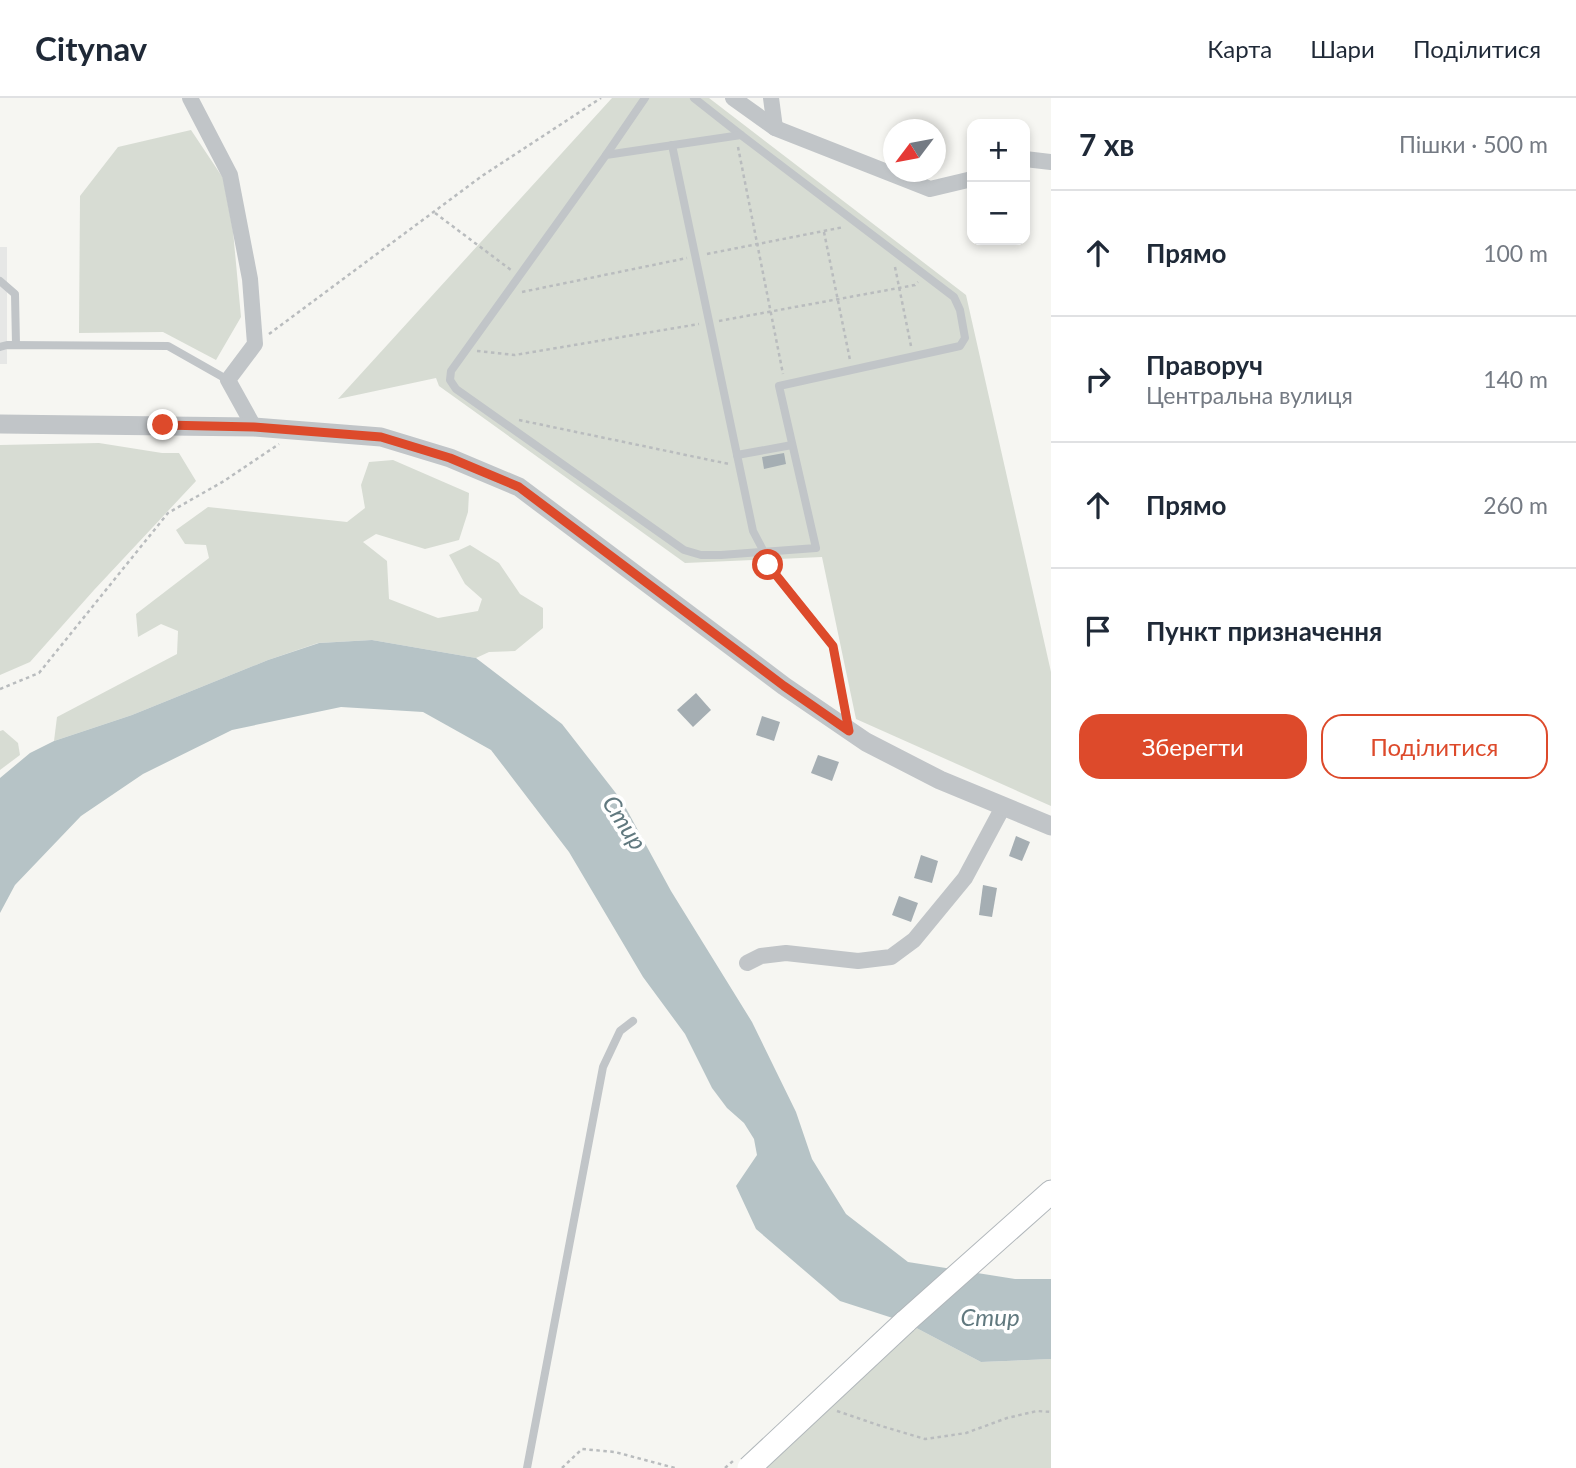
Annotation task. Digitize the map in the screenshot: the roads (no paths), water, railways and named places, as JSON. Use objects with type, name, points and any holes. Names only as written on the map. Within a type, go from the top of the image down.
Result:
[{"type":"main road","points":[[742,1464],[1051,1192]]},
{"type":"street","points":[[190,98],[230,175],[250,279],[255,344],[228,380],[254,427]]},
{"type":"street","points":[[733,98],[775,128],[930,189],[967,180]]},
{"type":"street","points":[[771,98],[775,128]]},
{"type":"street","points":[[1030,160],[1051,162]]},
{"type":"street","points":[[0,424],[254,427],[381,437],[450,458],[519,487],[784,686],[866,742],[940,780],[1051,826]]},
{"type":"street","points":[[747,963],[761,956],[786,953],[858,961],[891,957],[914,940],[965,878],[1003,807]]},
{"type":"lane","points":[[645,98],[451,371],[450,380],[456,389],[684,550],[701,555],[721,555],[816,548],[779,386],[960,346],[965,338],[960,310],[954,297],[738,135],[694,98]]},
{"type":"lane","points":[[606,155],[738,135]]},
{"type":"lane","points":[[672,145],[753,531],[768,565],[833,646],[849,731]]},
{"type":"lane","points":[[0,281],[15,294],[16,345]]},
{"type":"lane","points":[[0,347],[168,346],[228,380]]},
{"type":"lane","points":[[737,455],[793,445]]},
{"type":"lane","points":[[527,1468],[603,1067],[620,1031],[633,1021]]},
{"type":"water","name":"Стир","points":[[372,640],[476,658],[562,724],[622,801],[671,891],[752,1022],[796,1112],[812,1159],[846,1214],[908,1262],[1015,1279],[1051,1279],[1051,1359],[981,1362],[905,1322],[840,1301],[756,1229],[736,1186],[757,1155],[754,1139],[744,1123],[727,1108],[712,1088],[685,1034],[643,977],[569,852],[491,750],[423,712],[341,707],[232,730],[143,774],[81,816],[15,885],[0,913],[0,778],[30,753],[54,741],[132,715],[268,660],[319,643]]}]
